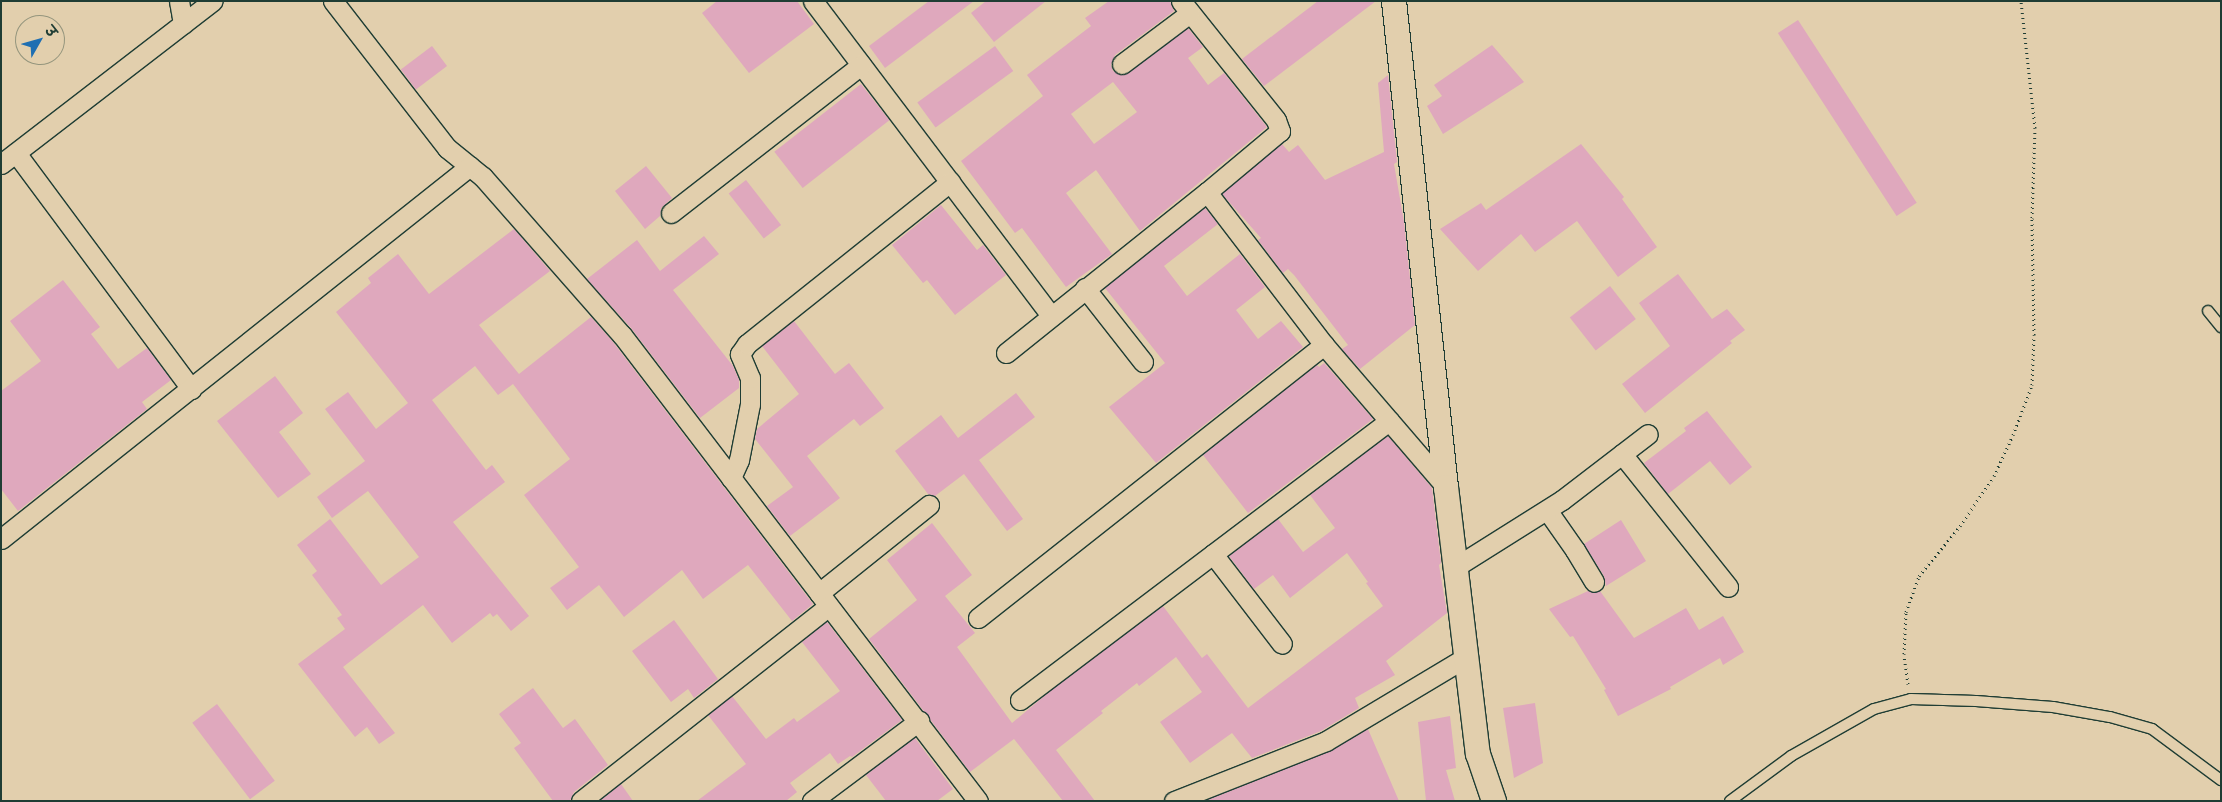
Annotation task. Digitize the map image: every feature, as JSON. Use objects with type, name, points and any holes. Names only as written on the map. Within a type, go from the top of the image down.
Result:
[{"type":"street","points":[[179,1],[183,24]]},
{"type":"street","points":[[191,389],[8,158],[212,1]]},
{"type":"street","points":[[334,1],[447,148],[483,177],[622,335],[824,600],[919,721],[978,801]]},
{"type":"street","points":[[813,1],[1051,316]]},
{"type":"street","points":[[1394,1],[1446,487],[1468,656],[1478,754],[1494,801]]},
{"type":"street","points":[[1006,353],[1207,192],[1280,130],[1276,120],[1184,6],[1120,60]]},
{"type":"street","points":[[671,213],[861,65]]},
{"type":"street","points":[[1,538],[470,166]]},
{"type":"street","points":[[731,478],[739,460],[750,404],[750,378],[740,354],[747,344],[950,182]]},
{"type":"street","points":[[1207,192],[1324,345],[1446,487]]},
{"type":"street","points":[[1085,288],[1143,362]]},
{"type":"street","points":[[978,618],[1324,345]]},
{"type":"street","points":[[1020,700],[1389,421]]},
{"type":"street","points":[[1457,566],[1547,510],[1648,434]]},
{"type":"street","points":[[1622,454],[1728,587]]},
{"type":"street","points":[[581,801],[824,600],[929,505]]},
{"type":"street","points":[[1547,510],[1594,582]]},
{"type":"street","points":[[1213,554],[1282,644]]},
{"type":"street","points":[[1174,801],[1326,741],[1468,656]]},
{"type":"street","points":[[812,801],[919,721]]},
{"type":"lane","points":[[2208,311],[2221,327]]},
{"type":"lane","points":[[1730,801],[1790,756],[1874,709],[1910,699],[1976,700],[2053,707],[2110,716],[2152,729],[2221,780]]},
{"type":"path","points":[[1910,699],[1904,654],[1906,612],[1919,576],[1975,507],[1994,476],[2013,435],[2032,385],[2034,335],[2032,218],[2035,128],[2021,1]]},
{"type":"building","points":[[717,1],[797,1],[814,24],[749,73],[702,13]]},
{"type":"building","points":[[929,1],[974,1],[885,68],[869,46]]},
{"type":"building","points":[[986,1],[1046,1],[994,42],[971,13]]},
{"type":"building","points":[[1109,1],[1170,1],[1174,11],[1115,55],[1111,65],[1113,71],[1123,75],[1129,73],[1188,28],[1203,47],[1188,58],[1208,85],[1224,73],[1267,127],[1140,231],[1096,170],[1066,193],[1112,254],[1066,287],[1022,228],[1015,233],[961,161],[1043,96],[1027,75],[1091,26],[1085,18]],"holes":[[[1113,82],[1137,112],[1094,144],[1071,114]]]},
{"type":"building","points":[[1318,1],[1376,1],[1264,86],[1242,59]]},
{"type":"building","points":[[1798,20],[1917,203],[1897,216],[1778,33]]},
{"type":"building","points":[[1492,45],[1524,82],[1443,134],[1427,106],[1442,96],[1434,85]]},
{"type":"building","points":[[432,46],[447,66],[416,89],[401,69]]},
{"type":"building","points":[[995,46],[1013,71],[936,128],[917,102]]},
{"type":"building","points":[[1388,75],[1397,162],[1394,164],[1404,222],[1415,325],[1360,369],[1342,349],[1348,345],[1294,275],[1288,269],[1283,273],[1258,240],[1261,238],[1222,194],[1282,144],[1289,152],[1298,145],[1325,180],[1384,152],[1378,83]]},
{"type":"building","points":[[861,84],[889,120],[803,188],[774,152]]},
{"type":"building","points":[[1581,144],[1624,197],[1622,199],[1657,247],[1618,277],[1577,221],[1535,252],[1521,234],[1478,271],[1440,229],[1481,203],[1486,210]]},
{"type":"building","points":[[646,166],[672,198],[661,208],[660,216],[645,229],[615,191]]},
{"type":"building","points":[[746,180],[781,225],[764,238],[729,194]]},
{"type":"building","points":[[941,205],[977,250],[983,245],[1006,275],[955,315],[927,280],[923,283],[892,245]]},
{"type":"building","points":[[1205,208],[1218,224],[1164,266],[1187,296],[1240,254],[1265,287],[1236,310],[1258,339],[1281,321],[1303,347],[1156,463],[1109,407],[1165,363],[1105,288]]},
{"type":"building","points":[[514,229],[550,271],[479,325],[519,374],[591,317],[613,342],[813,604],[792,621],[748,565],[703,599],[682,570],[624,617],[599,585],[567,610],[550,588],[579,567],[524,495],[570,459],[513,384],[498,395],[475,366],[432,400],[486,470],[492,465],[505,482],[453,522],[529,616],[511,631],[497,614],[493,617],[490,613],[452,643],[423,605],[343,667],[395,733],[379,744],[367,727],[355,737],[298,664],[345,629],[337,618],[342,615],[312,575],[317,571],[297,545],[330,519],[381,585],[419,557],[368,491],[332,518],[317,497],[365,461],[325,409],[348,392],[376,429],[408,403],[336,312],[371,283],[368,278],[398,254],[429,294]]},
{"type":"building","points":[[704,236],[719,254],[673,290],[733,366],[739,380],[739,388],[700,418],[631,328],[587,279],[637,240],[660,271]]},
{"type":"building","points":[[1678,274],[1712,319],[1727,309],[1745,330],[1730,341],[1732,343],[1645,413],[1622,384],[1670,346],[1639,303]]},
{"type":"building","points":[[63,280],[100,327],[91,334],[118,369],[147,348],[171,380],[142,402],[147,409],[18,511],[1,489],[1,391],[41,361],[10,321]]},
{"type":"building","points":[[1610,286],[1636,319],[1596,350],[1570,317]]},
{"type":"building","points":[[794,321],[835,374],[849,363],[884,408],[860,426],[854,419],[807,456],[840,498],[790,536],[767,506],[793,487],[755,439],[757,429],[799,394],[762,346]]},
{"type":"building","points":[[1324,363],[1373,419],[1248,513],[1203,455],[1317,365],[1319,367]]},
{"type":"building","points":[[275,376],[303,413],[279,432],[311,474],[278,498],[217,421]]},
{"type":"building","points":[[1016,393],[1035,417],[979,460],[1023,519],[1007,531],[964,474],[935,496],[928,494],[895,451],[941,415],[958,438]]},
{"type":"building","points":[[1707,411],[1752,467],[1730,485],[1710,461],[1668,494],[1644,463],[1686,431],[1684,428]]},
{"type":"building","points":[[1388,436],[1432,488],[1441,563],[1439,565],[1447,613],[1386,661],[1395,675],[1355,698],[1359,708],[1321,731],[1252,758],[1232,733],[1190,763],[1160,722],[1202,692],[1176,657],[1139,686],[1137,683],[1056,750],[1095,801],[1063,801],[1014,739],[970,772],[869,639],[917,600],[887,560],[932,523],[972,575],[945,596],[975,633],[957,647],[1012,723],[1054,688],[1163,606],[1202,658],[1207,654],[1248,708],[1383,606],[1347,553],[1290,598],[1273,575],[1254,589],[1229,556],[1278,519],[1303,552],[1335,528],[1310,495]]},
{"type":"building","points":[[1621,520],[1646,561],[1606,586],[1604,576],[1584,544]]},
{"type":"building","points":[[1588,591],[1594,593],[1600,591],[1634,638],[1686,608],[1699,630],[1723,616],[1744,652],[1723,665],[1720,658],[1670,687],[1671,689],[1618,716],[1604,690],[1606,689],[1573,636],[1570,637],[1549,609]]},
{"type":"building","points":[[674,620],[718,679],[694,698],[688,689],[671,702],[632,651]]},
{"type":"building","points":[[827,622],[902,720],[852,757],[850,756],[838,764],[830,753],[790,783],[797,792],[786,801],[697,801],[746,764],[708,715],[732,696],[766,739],[794,718],[797,722],[840,691],[802,642]]},
{"type":"building","points":[[533,688],[563,728],[575,719],[608,765],[574,792],[570,801],[553,801],[514,748],[521,743],[499,714]]},
{"type":"building","points":[[1535,703],[1543,763],[1514,778],[1503,708]]},
{"type":"building","points":[[217,704],[275,781],[250,799],[192,723]]},
{"type":"building","points":[[1450,716],[1456,768],[1446,770],[1455,801],[1426,801],[1418,722]]},
{"type":"building","points":[[1368,729],[1399,801],[1205,801],[1330,751]]},
{"type":"building","points":[[915,738],[953,789],[937,801],[886,801],[866,775]]},
{"type":"building","points":[[621,784],[633,801],[600,801]]}]
